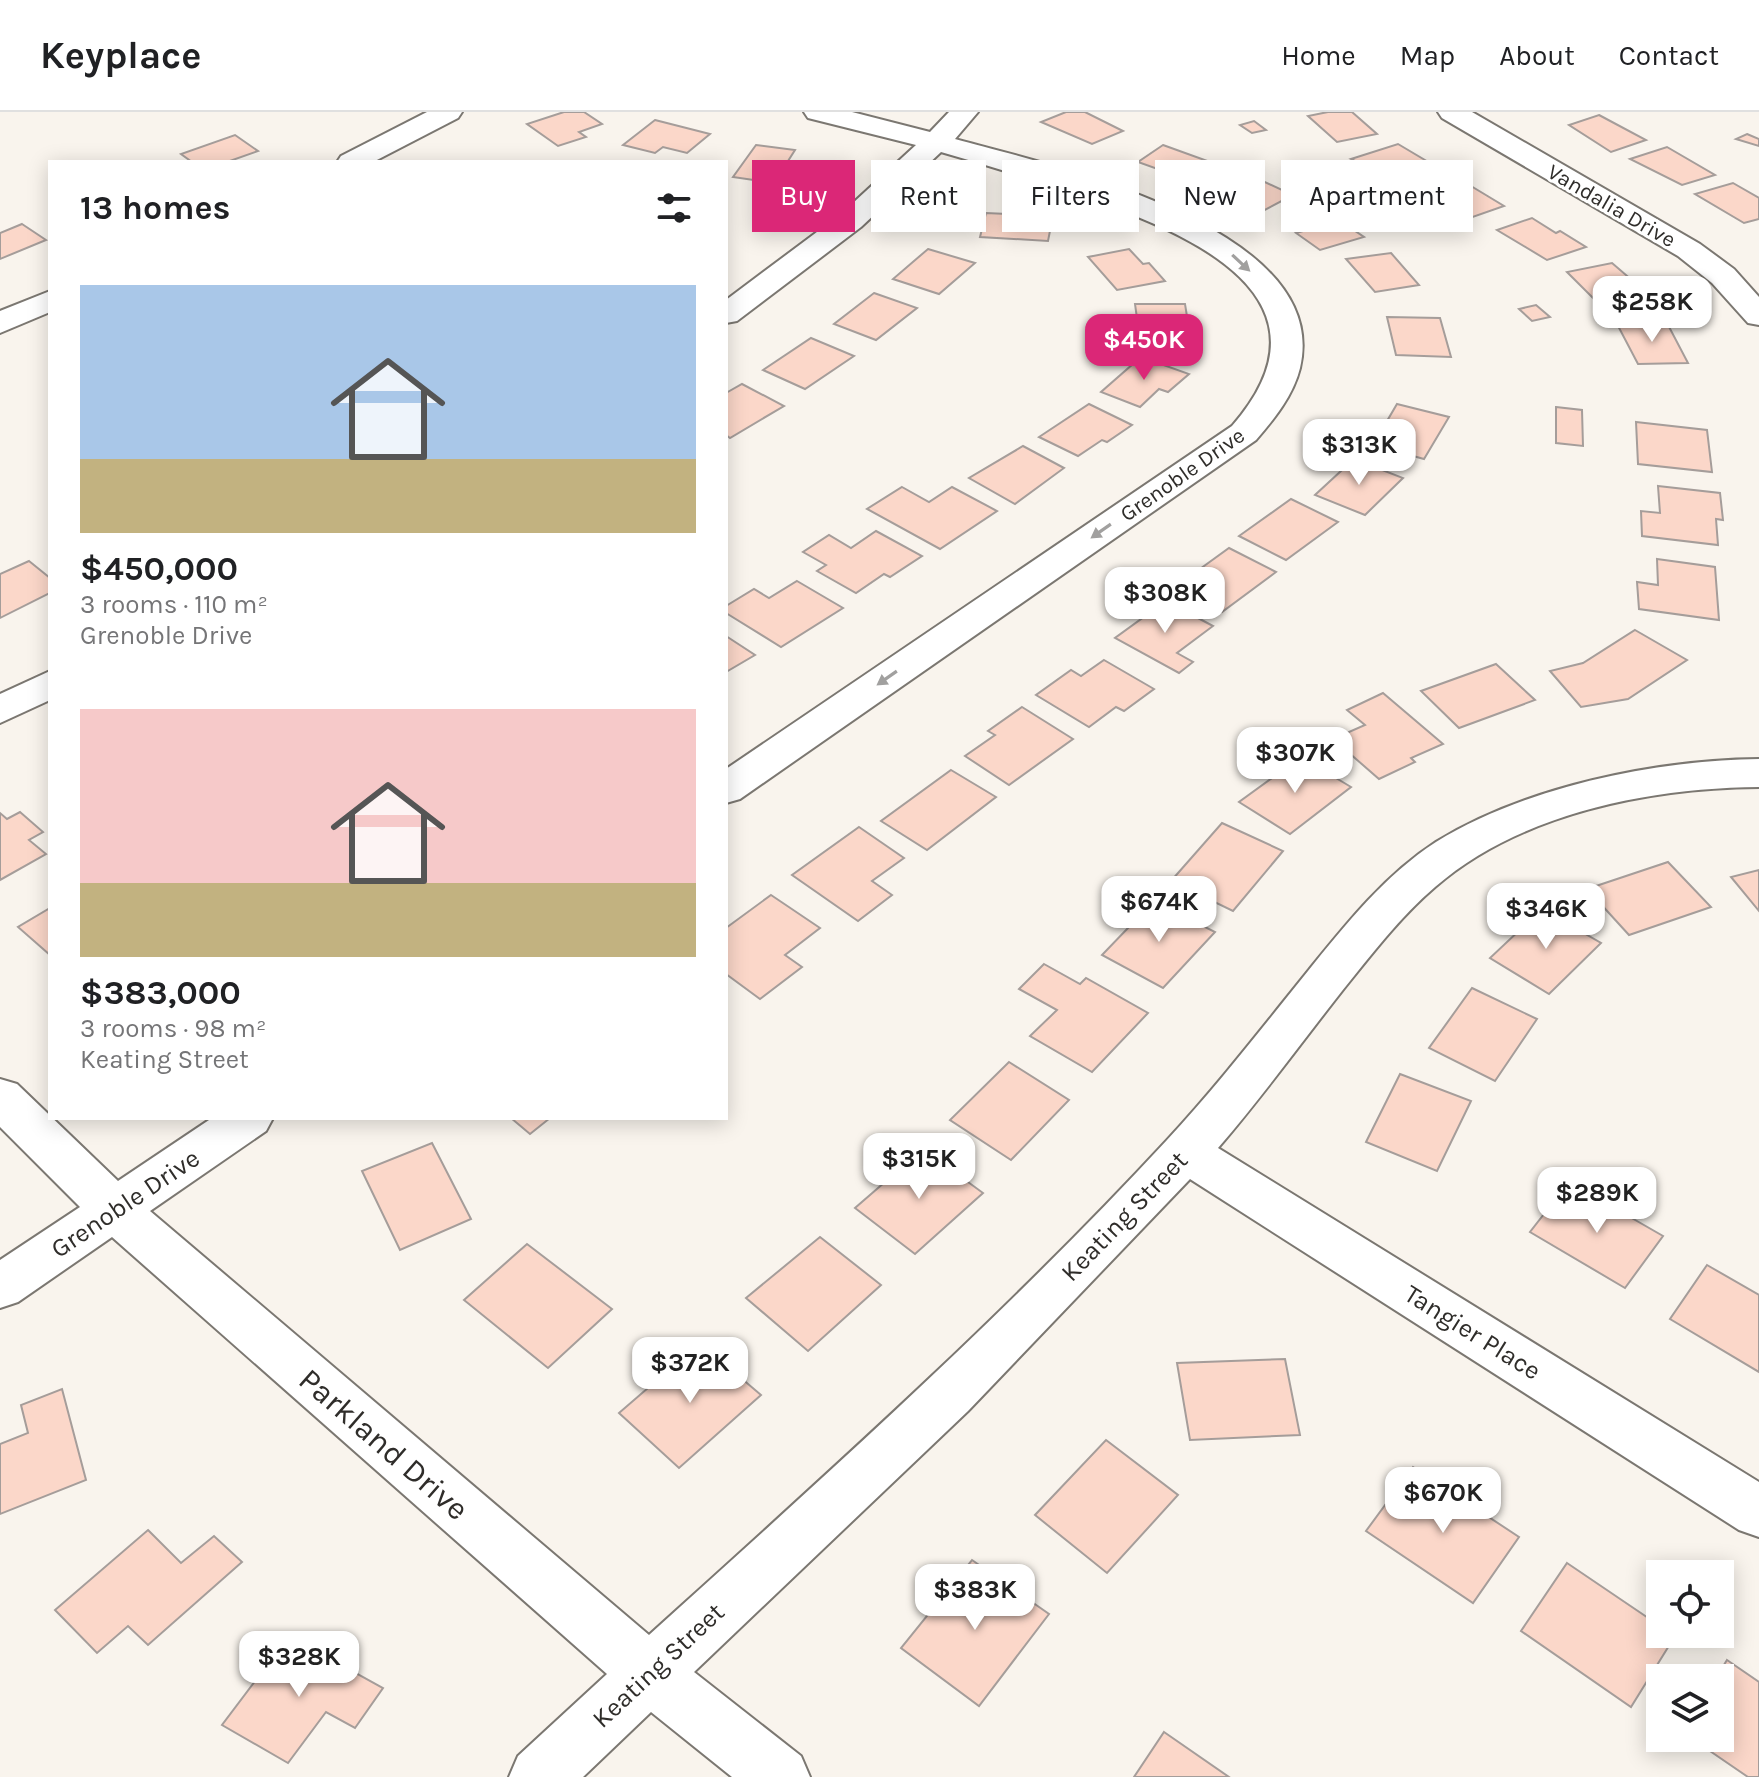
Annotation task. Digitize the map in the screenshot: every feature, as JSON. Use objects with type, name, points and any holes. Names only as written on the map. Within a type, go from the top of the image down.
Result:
[{"type":"street","points":[[355,160],[448,112]]},
{"type":"street","name":"Grenoble Drive","points":[[728,788],[1244,433],[1261,416],[1285,370],[1288,345],[1283,318],[1268,291],[1240,259],[1203,235],[1157,213],[1024,165],[818,112]]},
{"type":"street","points":[[728,313],[845,227],[937,142],[964,112]]},
{"type":"street","name":"Vandalia Drive","points":[[1452,112],[1689,250],[1723,276],[1759,316]]},
{"type":"street","points":[[0,323],[48,301]]},
{"type":"street","points":[[0,710],[48,685]]},
{"type":"street","name":"Keating Street","points":[[539,1777],[1008,1337],[1186,1152],[1374,921],[1421,876],[1453,851],[1487,833],[1586,797],[1662,781],[1759,773]]},
{"type":"street","name":"Parkland Drive","points":[[0,1097],[115,1210],[649,1673],[780,1777]]},
{"type":"street","name":"Grenoble Drive","points":[[0,1287],[246,1120]]},
{"type":"street","name":"Tangier Place","points":[[1186,1152],[1759,1512]]},
{"type":"building","points":[[564,112],[584,112],[602,124],[579,132],[586,137],[558,146],[527,124]]},
{"type":"building","points":[[1066,112],[1085,112],[1123,131],[1092,144],[1041,122]]},
{"type":"building","points":[[1352,112],[1377,134],[1337,142],[1308,116]]},
{"type":"building","points":[[1599,115],[1646,140],[1611,152],[1569,125]]},
{"type":"building","points":[[655,120],[710,134],[687,153],[663,147],[655,153],[623,145]]},
{"type":"building","points":[[1254,121],[1266,130],[1252,133],[1240,125]]},
{"type":"building","points":[[1747,134],[1759,139],[1759,146],[1736,139]]},
{"type":"building","points":[[235,135],[258,151],[233,160],[189,160],[181,154]]},
{"type":"building","points":[[1398,144],[1425,160],[1353,160]]},
{"type":"building","points":[[756,145],[795,150],[789,160],[752,160],[752,180],[733,177]]},
{"type":"building","points":[[1163,145],[1205,160],[1155,160],[1155,168],[1139,161]]},
{"type":"building","points":[[1667,147],[1715,175],[1682,185],[1630,159]]},
{"type":"building","points":[[1265,182],[1281,189],[1281,201],[1265,210]]},
{"type":"building","points":[[1733,183],[1759,198],[1759,219],[1744,223],[1695,194]]},
{"type":"building","points":[[1473,187],[1504,206],[1473,217]]},
{"type":"building","points":[[986,213],[1002,214],[1002,232],[1050,232],[1048,241],[980,237],[981,232],[986,232]]},
{"type":"building","points":[[1532,218],[1586,247],[1547,260],[1497,230]]},
{"type":"building","points":[[22,224],[46,240],[0,259],[0,233]]},
{"type":"building","points":[[1357,232],[1364,237],[1320,250],[1296,233]]},
{"type":"building","points":[[928,249],[975,263],[939,294],[893,279]]},
{"type":"building","points":[[1129,249],[1143,264],[1149,263],[1165,281],[1117,290],[1088,257]]},
{"type":"building","points":[[1391,253],[1419,285],[1375,292],[1346,259]]},
{"type":"building","points":[[1612,263],[1633,281],[1627,283],[1646,300],[1602,307],[1567,272]]},
{"type":"building","points":[[874,293],[917,308],[876,340],[834,324]]},
{"type":"building","points":[[1135,304],[1185,304],[1191,341],[1140,340]]},
{"type":"building","points":[[1536,305],[1550,317],[1532,321],[1519,309]]},
{"type":"building","points":[[1387,317],[1440,318],[1451,357],[1396,355]]},
{"type":"building","points":[[1667,323],[1688,363],[1638,364],[1617,324]]},
{"type":"building","points":[[811,338],[854,356],[805,389],[763,370]]},
{"type":"building","points":[[1141,357],[1189,374],[1168,392],[1159,389],[1140,407],[1101,392]]},
{"type":"building","points":[[742,384],[784,406],[730,438],[728,392]]},
{"type":"building","points":[[1089,404],[1132,425],[1078,456],[1039,437]]},
{"type":"building","points":[[1397,404],[1449,417],[1424,459],[1373,445]]},
{"type":"building","points":[[1556,407],[1582,410],[1583,446],[1556,443]]},
{"type":"building","points":[[1636,422],[1707,430],[1712,472],[1638,464]]},
{"type":"building","points":[[1023,446],[1064,468],[1015,504],[969,478]]},
{"type":"building","points":[[1354,459],[1403,478],[1365,515],[1315,495]]},
{"type":"building","points":[[1658,486],[1720,493],[1723,520],[1716,519],[1718,545],[1642,536],[1641,511],[1660,513]]},
{"type":"building","points":[[902,487],[929,502],[952,487],[997,511],[940,549],[867,509]]},
{"type":"building","points":[[1291,499],[1338,522],[1286,560],[1239,536]]},
{"type":"building","points":[[876,531],[922,556],[890,577],[884,574],[856,593],[817,571],[826,565],[803,552],[829,535],[851,548]]},
{"type":"building","points":[[1229,548],[1276,572],[1222,612],[1175,587]]},
{"type":"building","points":[[1657,559],[1715,567],[1719,620],[1639,609],[1637,582],[1658,585]]},
{"type":"building","points":[[29,561],[48,576],[48,594],[0,618],[0,574]]},
{"type":"building","points":[[797,581],[843,608],[781,647],[728,614],[728,605],[754,589],[769,598]]},
{"type":"building","points":[[1166,601],[1213,626],[1177,653],[1193,662],[1179,673],[1115,638]]},
{"type":"building","points":[[1635,630],[1687,660],[1628,699],[1581,707],[1550,671],[1583,663]]},
{"type":"building","points":[[728,637],[755,655],[728,671]]},
{"type":"building","points":[[1104,660],[1154,689],[1124,711],[1116,707],[1089,727],[1036,695],[1071,670],[1081,676]]},
{"type":"building","points":[[1496,664],[1535,700],[1459,728],[1421,691]]},
{"type":"building","points":[[1383,693],[1443,744],[1411,758],[1415,762],[1379,779],[1333,739],[1365,725],[1347,710]]},
{"type":"building","points":[[1022,707],[1073,739],[1009,785],[965,756],[995,735],[988,731]]},
{"type":"building","points":[[1301,757],[1351,787],[1290,834],[1239,802]]},
{"type":"building","points":[[951,770],[996,797],[927,850],[881,821]]},
{"type":"building","points":[[20,812],[43,832],[29,840],[46,854],[0,880],[0,813],[7,819]]},
{"type":"building","points":[[1222,823],[1283,851],[1233,911],[1171,881]]},
{"type":"building","points":[[859,827],[904,858],[872,881],[892,895],[858,921],[792,875]]},
{"type":"building","points":[[1668,862],[1711,907],[1629,935],[1587,889]]},
{"type":"building","points":[[1759,870],[1759,911],[1731,877]]},
{"type":"building","points":[[771,895],[820,928],[785,955],[802,967],[760,999],[728,975],[728,927]]},
{"type":"building","points":[[1154,901],[1215,932],[1163,988],[1102,955]]},
{"type":"building","points":[[48,909],[48,953],[18,927]]},
{"type":"building","points":[[1542,909],[1601,943],[1549,994],[1490,958]]},
{"type":"building","points":[[1044,964],[1080,984],[1086,978],[1148,1013],[1092,1072],[1030,1036],[1057,1010],[1019,989]]},
{"type":"building","points":[[1472,988],[1537,1019],[1495,1081],[1429,1048]]},
{"type":"building","points":[[1009,1062],[1069,1100],[1011,1160],[950,1120]]},
{"type":"building","points":[[1400,1074],[1471,1101],[1437,1171],[1366,1142]]},
{"type":"building","points":[[513,1120],[548,1120],[530,1134]]},
{"type":"building","points":[[432,1143],[471,1219],[400,1250],[362,1171]]},
{"type":"building","points":[[923,1149],[983,1193],[915,1254],[855,1208]]},
{"type":"building","points":[[1569,1182],[1663,1236],[1625,1288],[1530,1232]]},
{"type":"building","points":[[820,1237],[881,1285],[808,1351],[746,1298]]},
{"type":"building","points":[[527,1244],[612,1309],[548,1368],[464,1300]]},
{"type":"building","points":[[1707,1265],[1759,1295],[1759,1372],[1670,1319]]},
{"type":"building","points":[[700,1343],[761,1395],[679,1468],[619,1413]]},
{"type":"building","points":[[1285,1359],[1300,1435],[1190,1440],[1177,1363]]},
{"type":"building","points":[[62,1389],[86,1480],[0,1514],[0,1444],[28,1433],[21,1405]]},
{"type":"building","points":[[1106,1440],[1178,1495],[1107,1573],[1035,1515]]},
{"type":"building","points":[[1413,1467],[1519,1537],[1473,1603],[1366,1531]]},
{"type":"building","points":[[148,1530],[181,1563],[214,1536],[242,1562],[148,1645],[128,1626],[97,1653],[55,1610]]},
{"type":"building","points":[[972,1560],[1049,1614],[979,1706],[901,1648]]},
{"type":"building","points":[[1567,1563],[1646,1617],[1646,1648],[1668,1648],[1658,1664],[1646,1664],[1646,1683],[1631,1707],[1521,1631]]},
{"type":"building","points":[[289,1636],[383,1688],[355,1728],[326,1712],[288,1763],[222,1725]]},
{"type":"building","points":[[1734,1665],[1759,1682],[1759,1777],[1748,1777],[1711,1752],[1734,1752]]},
{"type":"building","points":[[1164,1732],[1229,1777],[1134,1777]]}]
